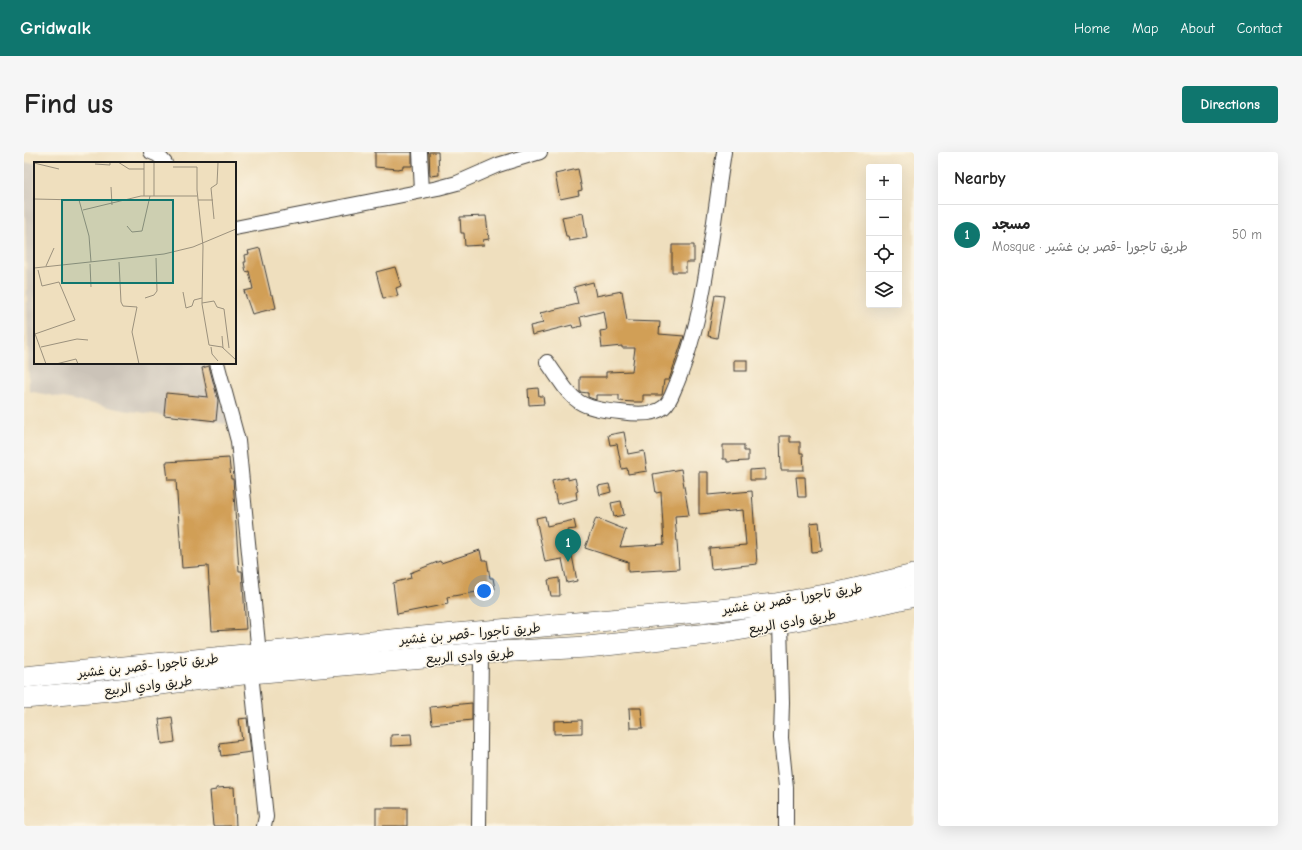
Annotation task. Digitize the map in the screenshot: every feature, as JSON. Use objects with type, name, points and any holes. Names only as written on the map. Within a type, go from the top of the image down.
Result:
[{"type":"highway","name":"طريق تاجورا -قصر بن غشير","points":[[24,676],[767,604],[842,592],[914,574]]},
{"type":"highway","name":"طريق وادي الربيع","points":[[24,698],[111,690],[251,673],[481,653],[588,647],[719,634],[843,612],[914,596]]},
{"type":"street","points":[[151,152],[158,155],[164,162]]},
{"type":"street","points":[[420,152],[422,191]]},
{"type":"street","points":[[236,228],[457,183],[498,165],[540,152]]},
{"type":"street","points":[[547,362],[576,401],[588,408],[636,414],[652,412],[663,408],[671,397],[687,359],[692,341],[724,152]]},
{"type":"street","points":[[217,364],[238,441],[259,654]]},
{"type":"street","points":[[780,623],[782,702],[781,738],[786,787],[786,826]]},
{"type":"street","points":[[479,826],[481,653]]},
{"type":"street","points":[[251,673],[266,817],[264,826]]},
{"type":"shaded area","points":[[24,163],[34,163],[34,364],[213,364],[227,424],[123,410],[29,391]]},
{"type":"building","points":[[375,152],[412,152],[412,166],[403,166],[403,168],[398,169],[375,167]]},
{"type":"building","points":[[429,152],[438,152],[439,175],[430,176]]},
{"type":"building","points":[[578,169],[582,190],[578,191],[579,195],[560,199],[555,174]]},
{"type":"building","points":[[583,213],[587,238],[569,241],[568,236],[566,236],[562,217]]},
{"type":"building","points":[[486,216],[489,239],[483,240],[484,245],[465,246],[464,233],[461,233],[460,217]]},
{"type":"building","points":[[672,245],[694,245],[694,262],[686,262],[686,272],[672,272]]},
{"type":"building","points":[[260,248],[271,295],[273,295],[276,308],[252,314],[244,291],[253,289],[249,271],[246,272],[244,262],[246,262],[245,255],[249,254],[248,251]]},
{"type":"building","points":[[395,267],[401,286],[396,288],[398,296],[383,298],[376,272]]},
{"type":"building","points":[[593,282],[596,296],[622,291],[627,321],[660,322],[659,334],[684,336],[669,380],[664,380],[662,395],[643,395],[643,402],[634,402],[619,401],[619,395],[596,395],[596,400],[588,397],[588,393],[580,392],[580,377],[606,377],[606,372],[632,371],[635,348],[622,348],[622,346],[602,348],[600,331],[607,330],[604,311],[580,317],[582,326],[573,328],[572,325],[532,335],[530,326],[543,323],[540,313],[578,304],[574,287]]},
{"type":"building","points":[[715,295],[724,296],[717,338],[708,336]]},
{"type":"building","points":[[734,360],[747,360],[747,371],[734,371]]},
{"type":"building","points":[[209,366],[218,400],[216,421],[164,415],[166,393],[208,397],[202,368]]},
{"type":"building","points":[[538,388],[539,396],[543,396],[544,404],[529,405],[528,389]]},
{"type":"building","points":[[624,432],[628,454],[644,451],[647,471],[628,474],[627,468],[622,469],[617,444],[610,445],[608,435]]},
{"type":"building","points":[[780,436],[790,436],[790,442],[800,442],[800,453],[803,453],[804,470],[781,470]]},
{"type":"building","points":[[723,445],[744,445],[744,451],[748,451],[748,461],[727,462],[727,459],[723,459]]},
{"type":"building","points":[[229,458],[231,479],[233,479],[239,571],[242,571],[246,629],[212,631],[208,566],[182,568],[176,480],[168,480],[166,462]]},
{"type":"building","points":[[681,469],[689,515],[675,516],[679,569],[628,572],[628,562],[585,548],[596,518],[626,530],[620,547],[664,544],[661,492],[656,493],[653,474]]},
{"type":"building","points":[[765,469],[765,480],[750,480],[750,470]]},
{"type":"building","points":[[699,472],[708,472],[708,495],[752,491],[757,564],[711,569],[709,548],[746,545],[743,510],[699,514]]},
{"type":"building","points":[[568,477],[568,480],[575,478],[578,491],[576,492],[577,499],[557,504],[552,481]]},
{"type":"building","points":[[796,477],[805,477],[806,497],[798,497]]},
{"type":"building","points":[[609,484],[611,492],[600,495],[598,486]]},
{"type":"building","points":[[621,501],[624,515],[614,517],[611,503]]},
{"type":"building","points":[[545,516],[547,526],[574,520],[576,529],[567,530],[577,581],[567,583],[562,559],[545,562],[536,518]]},
{"type":"building","points":[[819,522],[822,551],[812,552],[810,523]]},
{"type":"building","points":[[480,550],[482,560],[487,560],[490,578],[493,578],[495,589],[447,597],[448,604],[397,614],[393,583],[411,578],[410,573],[440,561],[441,563]]},
{"type":"building","points":[[559,578],[560,596],[551,596],[548,580]]},
{"type":"building","points":[[472,703],[472,720],[432,724],[430,707]]},
{"type":"building","points":[[629,708],[641,708],[643,728],[630,728]]},
{"type":"building","points":[[172,717],[175,742],[162,744],[159,719]]},
{"type":"building","points":[[247,718],[251,752],[221,756],[219,743],[242,740],[239,719]]},
{"type":"building","points":[[582,720],[582,733],[554,734],[554,721]]},
{"type":"building","points":[[411,734],[412,745],[391,746],[391,735]]},
{"type":"building","points":[[234,787],[236,826],[213,826],[210,791],[216,790],[216,788]]},
{"type":"building","points":[[376,808],[407,808],[407,826],[376,826]]},
{"type":"place","name":"مسجد","points":[[568,562]]}]
